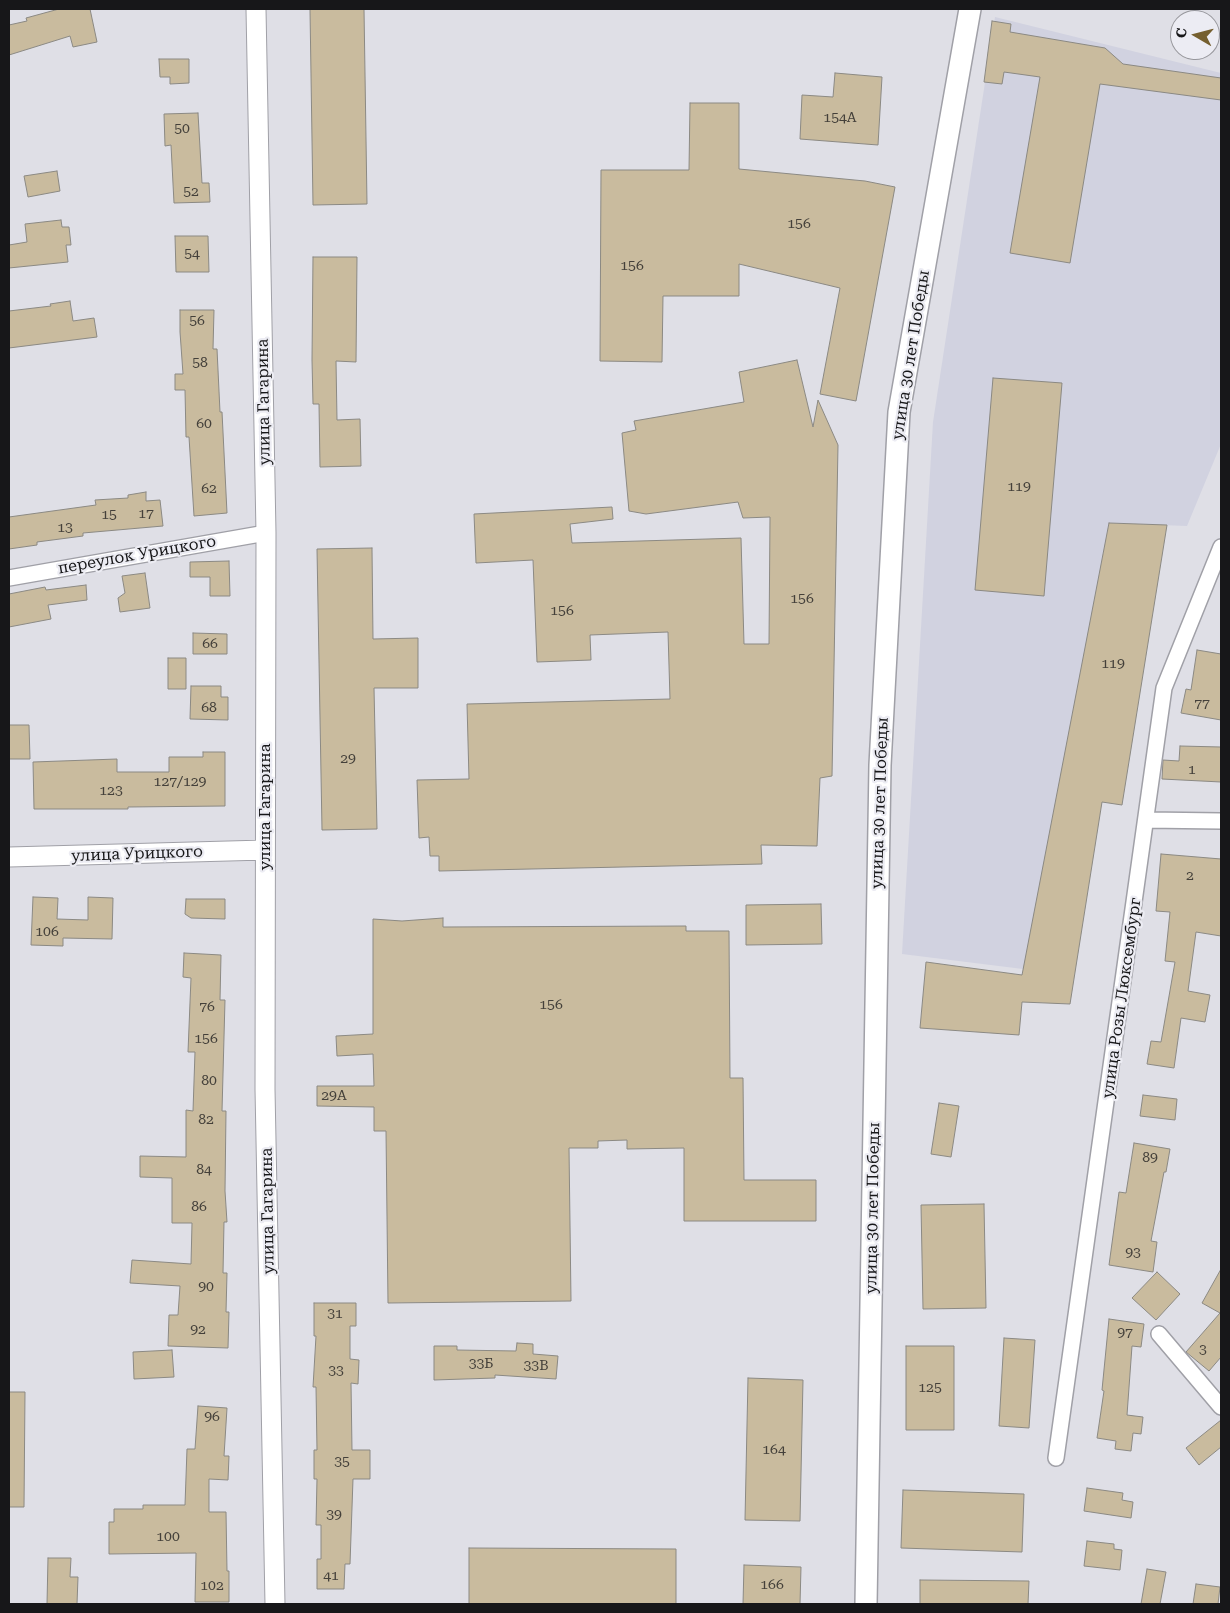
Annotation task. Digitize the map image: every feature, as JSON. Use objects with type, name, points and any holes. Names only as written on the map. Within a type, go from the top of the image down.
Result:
[{"type":"main road","name":"улица 30 лет Победы","points":[[866,1604],[880,765],[899,412],[970,9]]},
{"type":"street","name":"улица Гагарина","points":[[256,9],[266,533],[265,1099],[275,1604]]},
{"type":"street","name":"переулок Урицкого","points":[[9,578],[266,533]]},
{"type":"street","name":"улица Розы Люксембург","points":[[1056,1458],[1164,688],[1221,548]]},
{"type":"street","points":[[1147,820],[1221,821]]},
{"type":"street","name":"улица Урицкого","points":[[9,857],[265,850]]},
{"type":"street","points":[[1159,1334],[1221,1407]]},
{"type":"shaded area","points":[[995,17],[1221,73],[1221,444],[1187,526],[1109,523],[1031,970],[902,954],[933,422]]},
{"type":"building","points":[[59,9],[90,9],[97,42],[73,47],[70,36],[9,55],[9,25],[27,21],[26,18]]},
{"type":"building","points":[[310,9],[364,9],[367,204],[313,205]]},
{"type":"building","points":[[992,21],[1011,24],[1010,32],[1105,48],[1123,64],[1221,78],[1221,100],[1100,84],[1070,263],[1010,253],[1040,77],[1004,72],[1002,84],[984,82]]},
{"type":"building","points":[[159,59],[189,59],[189,83],[170,84],[170,77],[160,77]]},
{"type":"building","points":[[835,73],[882,77],[878,145],[800,139],[802,95],[833,97]]},
{"type":"building","points":[[690,103],[739,103],[739,169],[865,181],[895,187],[856,401],[820,394],[840,288],[739,264],[739,296],[663,296],[662,362],[600,361],[601,170],[689,170]]},
{"type":"building","points":[[198,113],[202,183],[209,183],[210,202],[174,203],[171,145],[165,146],[164,114]]},
{"type":"building","points":[[57,171],[60,191],[28,197],[24,176]]},
{"type":"building","points":[[61,220],[62,227],[69,227],[71,245],[66,245],[68,262],[9,268],[9,245],[27,242],[25,224]]},
{"type":"building","points":[[175,236],[208,236],[209,272],[176,272]]},
{"type":"building","points":[[313,257],[357,257],[356,362],[336,361],[337,420],[360,419],[361,466],[320,467],[319,404],[313,404]]},
{"type":"building","points":[[70,301],[73,321],[94,318],[97,337],[9,348],[9,311],[51,306],[50,304]]},
{"type":"building","points":[[180,310],[214,310],[213,349],[217,349],[227,513],[194,516],[189,437],[186,437],[185,390],[175,390],[175,374],[183,374]]},
{"type":"building","points":[[797,360],[813,427],[818,400],[838,445],[832,776],[820,778],[817,846],[761,845],[762,864],[439,871],[439,856],[430,856],[429,837],[419,838],[417,780],[469,779],[467,704],[670,699],[668,632],[590,635],[591,660],[537,662],[533,560],[476,563],[474,514],[612,507],[613,519],[570,524],[572,543],[741,538],[744,644],[769,644],[770,517],[743,518],[738,502],[646,514],[629,511],[622,433],[636,430],[634,421],[744,402],[739,372]]},
{"type":"building","points":[[993,378],[1062,383],[1044,596],[975,590]]},
{"type":"building","points":[[146,492],[146,501],[160,500],[163,526],[83,533],[83,536],[37,542],[37,545],[9,549],[9,517],[96,505],[95,500],[128,498],[128,495]]},
{"type":"building","points":[[1109,523],[1167,525],[1122,805],[1102,802],[1070,1004],[1022,1002],[1019,1035],[920,1028],[926,962],[1022,975]]},
{"type":"building","points":[[372,548],[373,639],[418,638],[418,688],[374,688],[377,829],[322,830],[317,549]]},
{"type":"building","points":[[229,561],[230,596],[210,596],[210,577],[190,577],[190,562]]},
{"type":"building","points":[[145,573],[150,608],[120,612],[118,598],[125,593],[122,576]]},
{"type":"building","points":[[86,585],[87,600],[48,605],[51,619],[9,627],[9,594],[45,587],[46,590]]},
{"type":"building","points":[[193,633],[227,634],[227,654],[193,654]]},
{"type":"building","points":[[1197,650],[1221,654],[1221,720],[1181,713],[1186,689],[1191,690]]},
{"type":"building","points":[[168,658],[186,658],[186,689],[168,689]]},
{"type":"building","points":[[191,686],[221,686],[221,697],[228,697],[228,720],[190,719]]},
{"type":"building","points":[[9,725],[29,725],[30,759],[9,759]]},
{"type":"building","points":[[1180,746],[1221,747],[1221,782],[1162,779],[1163,760],[1179,761]]},
{"type":"building","points":[[203,752],[225,752],[225,806],[34,809],[33,762],[117,759],[117,772],[169,772],[169,757],[203,757]]},
{"type":"building","points":[[1161,854],[1221,859],[1221,936],[1196,932],[1188,991],[1210,995],[1205,1022],[1181,1018],[1174,1068],[1147,1064],[1151,1041],[1161,1042],[1175,962],[1165,961],[1170,912],[1156,911]]},
{"type":"building","points":[[33,897],[58,898],[57,919],[88,920],[88,897],[113,898],[112,939],[63,938],[63,946],[31,945]]},
{"type":"building","points":[[186,899],[225,899],[225,919],[191,918],[185,914]]},
{"type":"building","points":[[821,904],[822,944],[746,945],[746,905]]},
{"type":"building","points":[[443,918],[443,927],[686,926],[686,931],[729,931],[730,1078],[743,1078],[744,1180],[816,1180],[816,1221],[684,1221],[684,1148],[627,1149],[627,1140],[598,1141],[598,1148],[569,1148],[571,1301],[388,1303],[386,1131],[374,1131],[374,1107],[317,1106],[317,1086],[374,1086],[373,1054],[337,1056],[336,1036],[373,1034],[373,919],[402,921]]},
{"type":"building","points":[[184,953],[221,955],[220,1000],[225,1000],[222,1111],[226,1111],[225,1191],[227,1222],[224,1222],[223,1273],[227,1273],[226,1312],[229,1312],[228,1348],[168,1346],[169,1315],[178,1315],[180,1286],[130,1283],[132,1260],[191,1264],[192,1223],[172,1223],[172,1178],[140,1177],[140,1156],[186,1157],[186,1110],[193,1111],[195,1052],[188,1052],[191,978],[183,977]]},
{"type":"building","points":[[1143,1095],[1177,1099],[1175,1120],[1140,1116]]},
{"type":"building","points":[[939,1103],[959,1106],[951,1157],[931,1154]]},
{"type":"building","points":[[1134,1143],[1170,1149],[1151,1241],[1157,1242],[1153,1272],[1109,1265],[1119,1192],[1126,1193]]},
{"type":"building","points":[[984,1204],[986,1308],[923,1309],[921,1205]]},
{"type":"building","points":[[1221,1269],[1221,1357],[1209,1371],[1186,1352],[1220,1313],[1202,1303]]},
{"type":"building","points":[[1157,1272],[1180,1294],[1156,1320],[1132,1298]]},
{"type":"building","points":[[314,1303],[356,1303],[356,1326],[350,1326],[350,1359],[359,1360],[358,1384],[351,1383],[352,1450],[370,1450],[370,1479],[353,1479],[350,1564],[345,1564],[344,1589],[317,1589],[317,1559],[321,1559],[321,1525],[316,1525],[317,1479],[314,1479],[314,1450],[317,1450],[316,1387],[313,1387],[316,1336],[314,1336]]},
{"type":"building","points":[[1109,1319],[1144,1324],[1141,1347],[1132,1346],[1127,1415],[1143,1417],[1141,1434],[1133,1433],[1131,1451],[1115,1449],[1116,1441],[1097,1438],[1104,1391],[1102,1390]]},
{"type":"building","points":[[1004,1338],[1035,1340],[1029,1428],[999,1426]]},
{"type":"building","points":[[517,1343],[533,1344],[533,1354],[558,1356],[556,1379],[495,1375],[495,1378],[434,1380],[434,1346],[457,1346],[457,1350],[516,1351]]},
{"type":"building","points":[[906,1346],[954,1346],[954,1430],[906,1430]]},
{"type":"building","points":[[172,1350],[174,1377],[134,1379],[133,1352]]},
{"type":"building","points":[[748,1378],[803,1380],[800,1521],[745,1520]]},
{"type":"building","points":[[9,1392],[25,1392],[24,1507],[9,1507]]},
{"type":"building","points":[[198,1406],[227,1408],[224,1456],[229,1456],[228,1480],[209,1479],[209,1512],[226,1512],[229,1602],[195,1602],[196,1553],[109,1554],[109,1522],[114,1522],[114,1509],[143,1509],[143,1505],[185,1505],[187,1449],[195,1449]]},
{"type":"building","points":[[1221,1420],[1221,1447],[1199,1465],[1186,1448]]},
{"type":"building","points":[[1087,1488],[1123,1493],[1122,1500],[1133,1502],[1131,1518],[1084,1511]]},
{"type":"building","points":[[903,1490],[1024,1494],[1022,1552],[901,1548]]},
{"type":"building","points":[[1087,1541],[1114,1544],[1114,1549],[1122,1550],[1120,1570],[1084,1566]]},
{"type":"building","points":[[469,1548],[676,1549],[676,1604],[469,1604]]},
{"type":"building","points":[[48,1558],[71,1558],[70,1577],[78,1577],[77,1604],[47,1604]]},
{"type":"building","points":[[744,1565],[801,1567],[800,1604],[743,1604]]},
{"type":"building","points":[[1147,1569],[1166,1572],[1160,1604],[1141,1604]]},
{"type":"building","points":[[920,1580],[1029,1581],[1028,1604],[920,1604]]},
{"type":"building","points":[[1196,1584],[1220,1587],[1218,1604],[1193,1604]]}]
